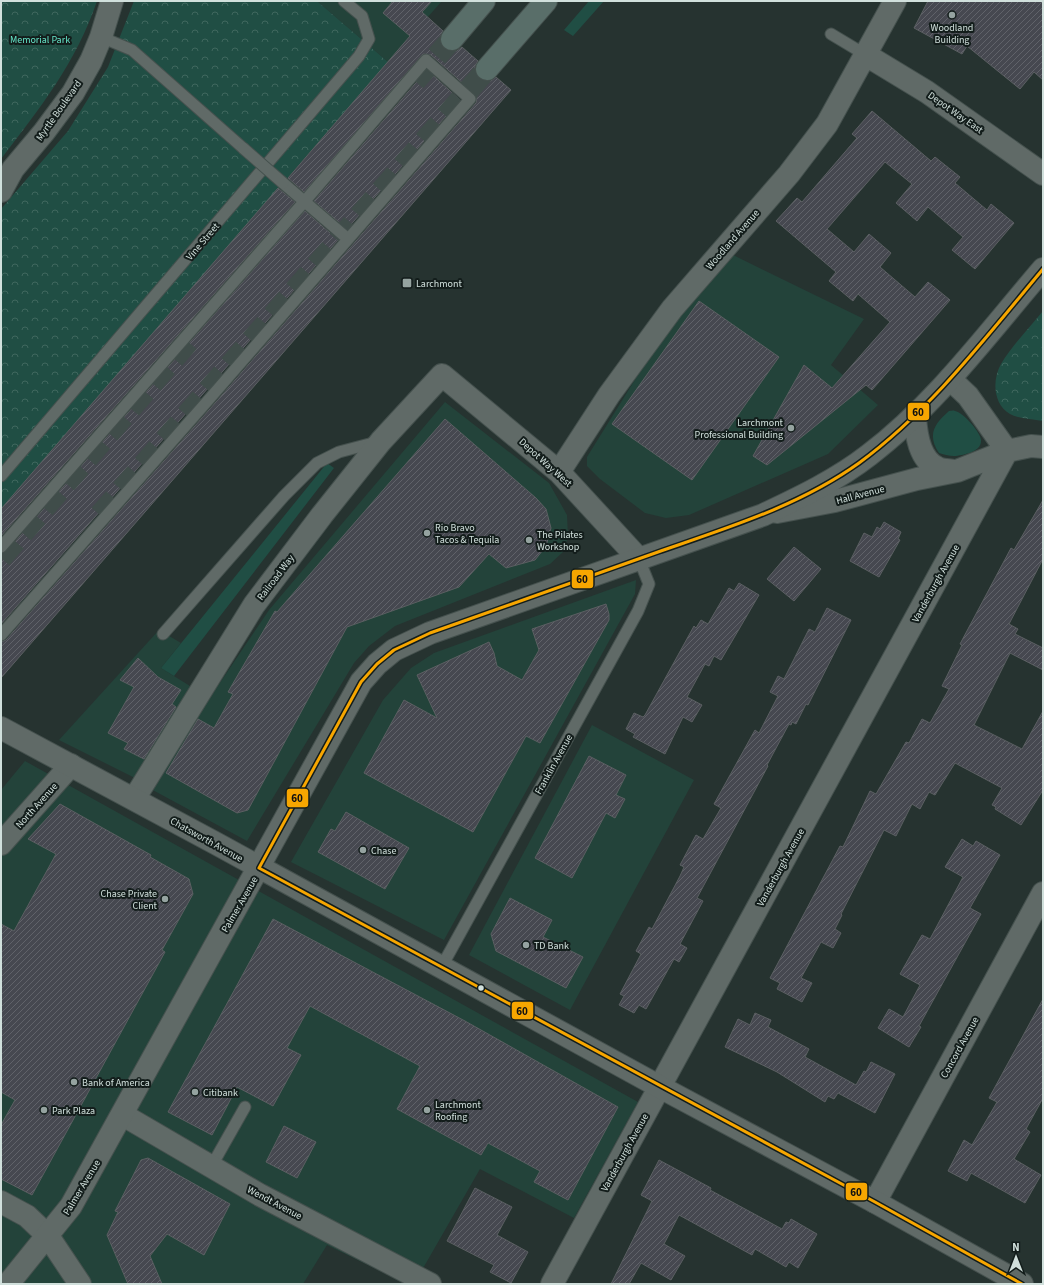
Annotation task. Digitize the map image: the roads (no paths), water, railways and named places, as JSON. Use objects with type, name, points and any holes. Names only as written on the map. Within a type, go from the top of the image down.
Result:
[{"type":"highway","points":[[452,38],[484,1]]},
{"type":"highway","points":[[487,69],[546,1]]},
{"type":"street","name":"Myrtle Boulevard","points":[[1,191],[13,169],[44,132],[73,93],[91,61],[101,37],[112,1]]},
{"type":"street","name":"Woodland Avenue","points":[[559,472],[609,395],[672,309],[789,174],[827,124],[895,1]]},
{"type":"street","name":"Depot Way East","points":[[866,55],[927,92],[1043,174]]},
{"type":"street","name":"Palmer Avenue","points":[[8,1284],[71,1206],[123,1116],[147,1066],[259,868],[361,682],[377,664],[394,650],[430,633],[763,515],[806,495],[868,456],[915,416],[950,379],[1043,269]]},
{"type":"street","name":"Depot Way West","points":[[442,375],[559,472],[639,559]]},
{"type":"street","name":"Railroad Way","points":[[134,799],[254,605],[322,515],[381,441],[442,375]]},
{"type":"street","points":[[950,379],[968,396],[1007,451]]},
{"type":"street","name":"Hall Avenue","points":[[915,416],[916,435],[925,460],[938,469],[957,471]]},
{"type":"street","name":"Hall Avenue","points":[[763,515],[835,500],[917,479],[957,471],[1007,451],[1032,446],[1043,447]]},
{"type":"street","name":"Vanderburgh Avenue","points":[[552,1284],[1007,451]]},
{"type":"street","name":"Chatsworth Avenue","points":[[1,728],[442,966],[660,1087],[875,1202],[1022,1284]]},
{"type":"street","name":"North Avenue","points":[[1,844],[71,765]]},
{"type":"street","name":"Concord Avenue","points":[[875,1202],[1043,893]]},
{"type":"street","name":"Wendt Avenue","points":[[123,1116],[260,1195],[430,1284]]},
{"type":"street","points":[[1,1202],[27,1216],[48,1236],[80,1284]]},
{"type":"lane","name":"Vine Street","points":[[1,476],[359,56],[369,39],[362,16],[344,1]]},
{"type":"lane","points":[[831,34],[866,55]]},
{"type":"lane","points":[[101,37],[132,50],[348,239]]},
{"type":"lane","points":[[1,547],[304,202],[426,60],[470,99],[1,635]]},
{"type":"lane","points":[[163,634],[284,496],[317,464],[338,452],[381,441]]},
{"type":"lane","name":"Franklin Avenue","points":[[442,966],[638,611],[649,584],[639,559]]},
{"type":"lane","points":[[211,1167],[245,1107]]},
{"type":"tunnel","points":[[415,81],[452,39]]},
{"type":"tunnel","points":[[100,515],[487,69]]},
{"type":"tunnel","points":[[1,558],[195,334]]},
{"type":"place","name":"Woodland Building","points":[[952,15]]},
{"type":"place","name":"Larchmont","points":[[407,283]]},
{"type":"place","name":"Larchmont Professional Building","points":[[791,428]]},
{"type":"place","name":"Rio Bravo Tacos & Tequila","points":[[427,533]]},
{"type":"place","name":"The Pilates Workshop","points":[[529,540]]},
{"type":"place","name":"Chase","points":[[363,850]]},
{"type":"place","name":"Chase Private Client","points":[[165,899]]},
{"type":"place","name":"TD Bank","points":[[526,945]]},
{"type":"place","name":"Bank of America","points":[[74,1082]]},
{"type":"place","name":"Citibank","points":[[195,1092]]},
{"type":"place","name":"Park Plaza","points":[[44,1110]]},
{"type":"place","name":"Larchmont Roofing","points":[[427,1110]]},
{"type":"park label","name":"Memorial Park","points":[[40,39]]}]
